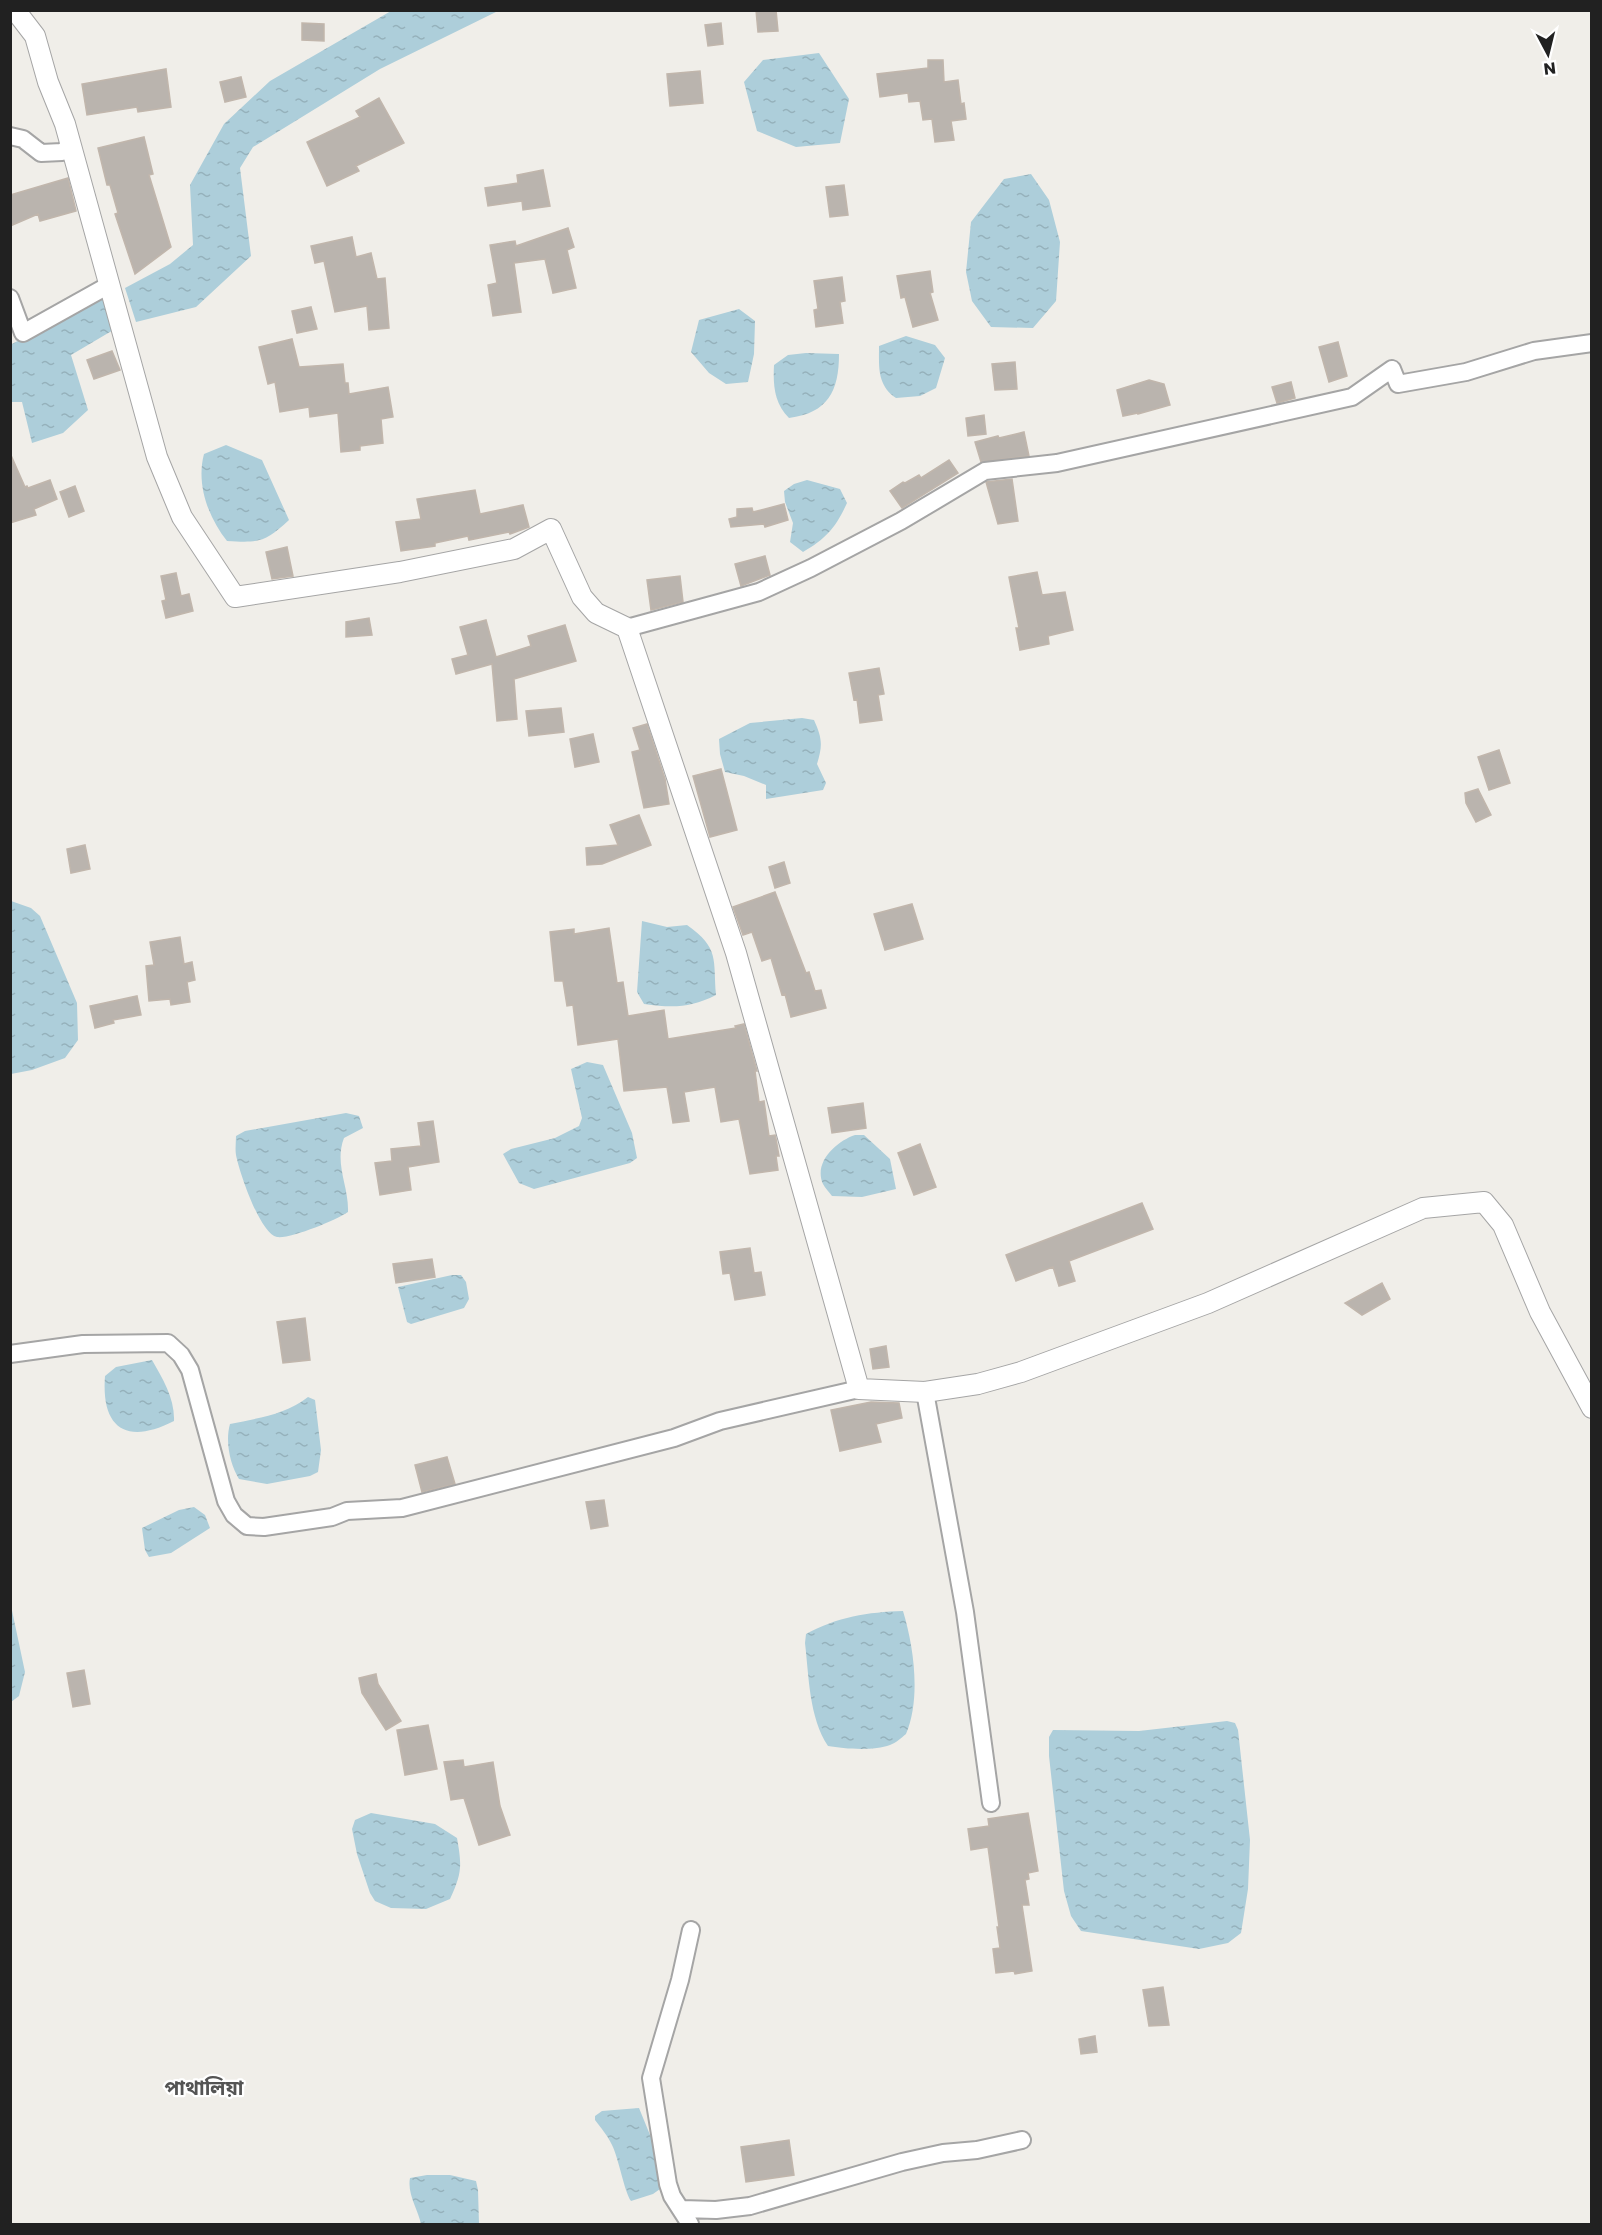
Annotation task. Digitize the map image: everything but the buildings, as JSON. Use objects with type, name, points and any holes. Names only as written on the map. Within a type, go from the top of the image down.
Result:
[{"type":"street","points":[[15,10],[35,36],[48,82],[65,124],[157,457],[182,516],[235,597],[400,572],[514,549],[550,529],[582,597],[596,613],[627,628],[759,592],[901,521],[985,471],[1057,463],[1352,397],[1392,369],[1398,384],[1466,372],[1534,351],[1592,343]]},
{"type":"street","points":[[10,136],[23,139],[41,153],[62,152],[71,145]]},
{"type":"street","points":[[10,298],[23,333],[109,285]]},
{"type":"street","points":[[627,628],[736,953],[859,1389]]},
{"type":"street","points":[[10,1354],[83,1344],[168,1343],[181,1355],[190,1370],[226,1501],[234,1515],[247,1526],[264,1527],[347,1511],[402,1508],[674,1438],[720,1421],[859,1389],[925,1392],[978,1384],[1021,1372],[1208,1302],[1423,1208],[1484,1202],[1503,1225],[1540,1312],[1592,1408]]},
{"type":"street","points":[[925,1392],[964,1612],[991,1803]]},
{"type":"street","points":[[690,2224],[672,2196],[668,2184],[651,2078],[692,1930]]},
{"type":"street","points":[[682,2209],[716,2211],[750,2206],[903,2162],[1022,2140]]},
{"type":"water","points":[[391,11],[498,11],[380,69],[253,147],[240,168],[251,256],[196,307],[136,322],[125,288],[170,264],[193,245],[190,185],[224,124],[270,81]]},
{"type":"water","points":[[819,53],[849,99],[840,143],[796,147],[757,131],[744,82],[763,60]]},
{"type":"water","points":[[1031,174],[1049,200],[1060,242],[1056,301],[1033,328],[991,327],[972,301],[966,272],[971,222],[1004,179]]},
{"type":"water","points":[[102,297],[115,329],[71,355],[88,410],[63,433],[32,443],[22,402],[11,402],[10,345]]},
{"type":"water","points":[[739,309],[755,321],[754,354],[748,382],[726,384],[709,373],[691,352],[699,320]]},
{"type":"water","points":[[906,336],[935,345],[945,358],[936,388],[920,396],[896,398],[885,387],[880,375],[879,346]]},
{"type":"water","points":[[839,354],[837,379],[829,398],[822,405],[813,411],[789,418],[777,400],[774,365],[788,355]]},
{"type":"water","points":[[226,445],[262,460],[289,520],[274,533],[261,540],[227,541],[209,511],[202,477],[204,454]]},
{"type":"water","points":[[807,480],[840,489],[847,503],[830,531],[803,552],[790,542],[793,523],[785,502],[784,491],[794,484]]},
{"type":"water","points":[[802,718],[814,720],[819,732],[821,746],[817,764],[826,783],[823,790],[766,799],[766,785],[744,776],[725,772],[719,739],[750,723]]},
{"type":"water","points":[[11,901],[31,908],[40,916],[77,1003],[78,1040],[65,1058],[32,1070],[11,1074]]},
{"type":"water","points":[[642,921],[667,927],[687,925],[698,933],[713,955],[716,995],[681,1006],[644,1004],[637,992]]},
{"type":"water","points":[[587,1062],[603,1065],[632,1133],[637,1158],[630,1163],[534,1189],[519,1183],[503,1154],[511,1149],[555,1138],[579,1126],[582,1118],[571,1069]]},
{"type":"water","points":[[346,1113],[359,1116],[363,1128],[344,1138],[341,1148],[341,1166],[348,1212],[334,1220],[292,1235],[277,1237],[270,1233],[257,1214],[241,1174],[236,1155],[236,1136],[245,1131]]},
{"type":"water","points":[[855,1135],[864,1135],[890,1159],[896,1189],[862,1197],[832,1196],[823,1184],[821,1176],[824,1160],[834,1147]]},
{"type":"water","points":[[461,1275],[466,1282],[469,1299],[464,1308],[411,1324],[407,1322],[398,1287]]},
{"type":"water","points":[[152,1360],[173,1405],[174,1421],[143,1432],[130,1431],[120,1427],[107,1409],[105,1376],[116,1367]]},
{"type":"water","points":[[308,1397],[315,1400],[321,1450],[318,1472],[310,1476],[267,1484],[239,1479],[229,1453],[230,1424],[281,1412]]},
{"type":"water","points":[[194,1507],[205,1515],[210,1528],[171,1553],[149,1557],[145,1550],[142,1528],[179,1510]]},
{"type":"water","points":[[10,1601],[25,1672],[19,1696],[11,1702]]},
{"type":"water","points":[[903,1611],[913,1657],[915,1689],[911,1720],[906,1734],[892,1744],[883,1747],[851,1749],[828,1746],[813,1710],[805,1643],[806,1634],[829,1623],[853,1616]]},
{"type":"water","points":[[1227,1721],[1235,1723],[1238,1730],[1250,1840],[1248,1889],[1241,1933],[1228,1943],[1199,1949],[1081,1931],[1071,1916],[1064,1891],[1049,1756],[1049,1737],[1053,1730],[1139,1731]]},
{"type":"water","points":[[371,1813],[435,1824],[457,1838],[460,1869],[450,1899],[426,1909],[391,1908],[375,1901],[370,1893],[357,1854],[352,1829],[355,1820]]},
{"type":"water","points":[[639,2108],[657,2152],[660,2189],[653,2194],[631,2201],[612,2145],[595,2120],[595,2116],[602,2111]]},
{"type":"water","points":[[450,2175],[476,2181],[479,2224],[421,2224],[409,2184],[410,2178]]},
{"type":"district","name":"পাথালিয়া","points":[[204,2088]]}]
